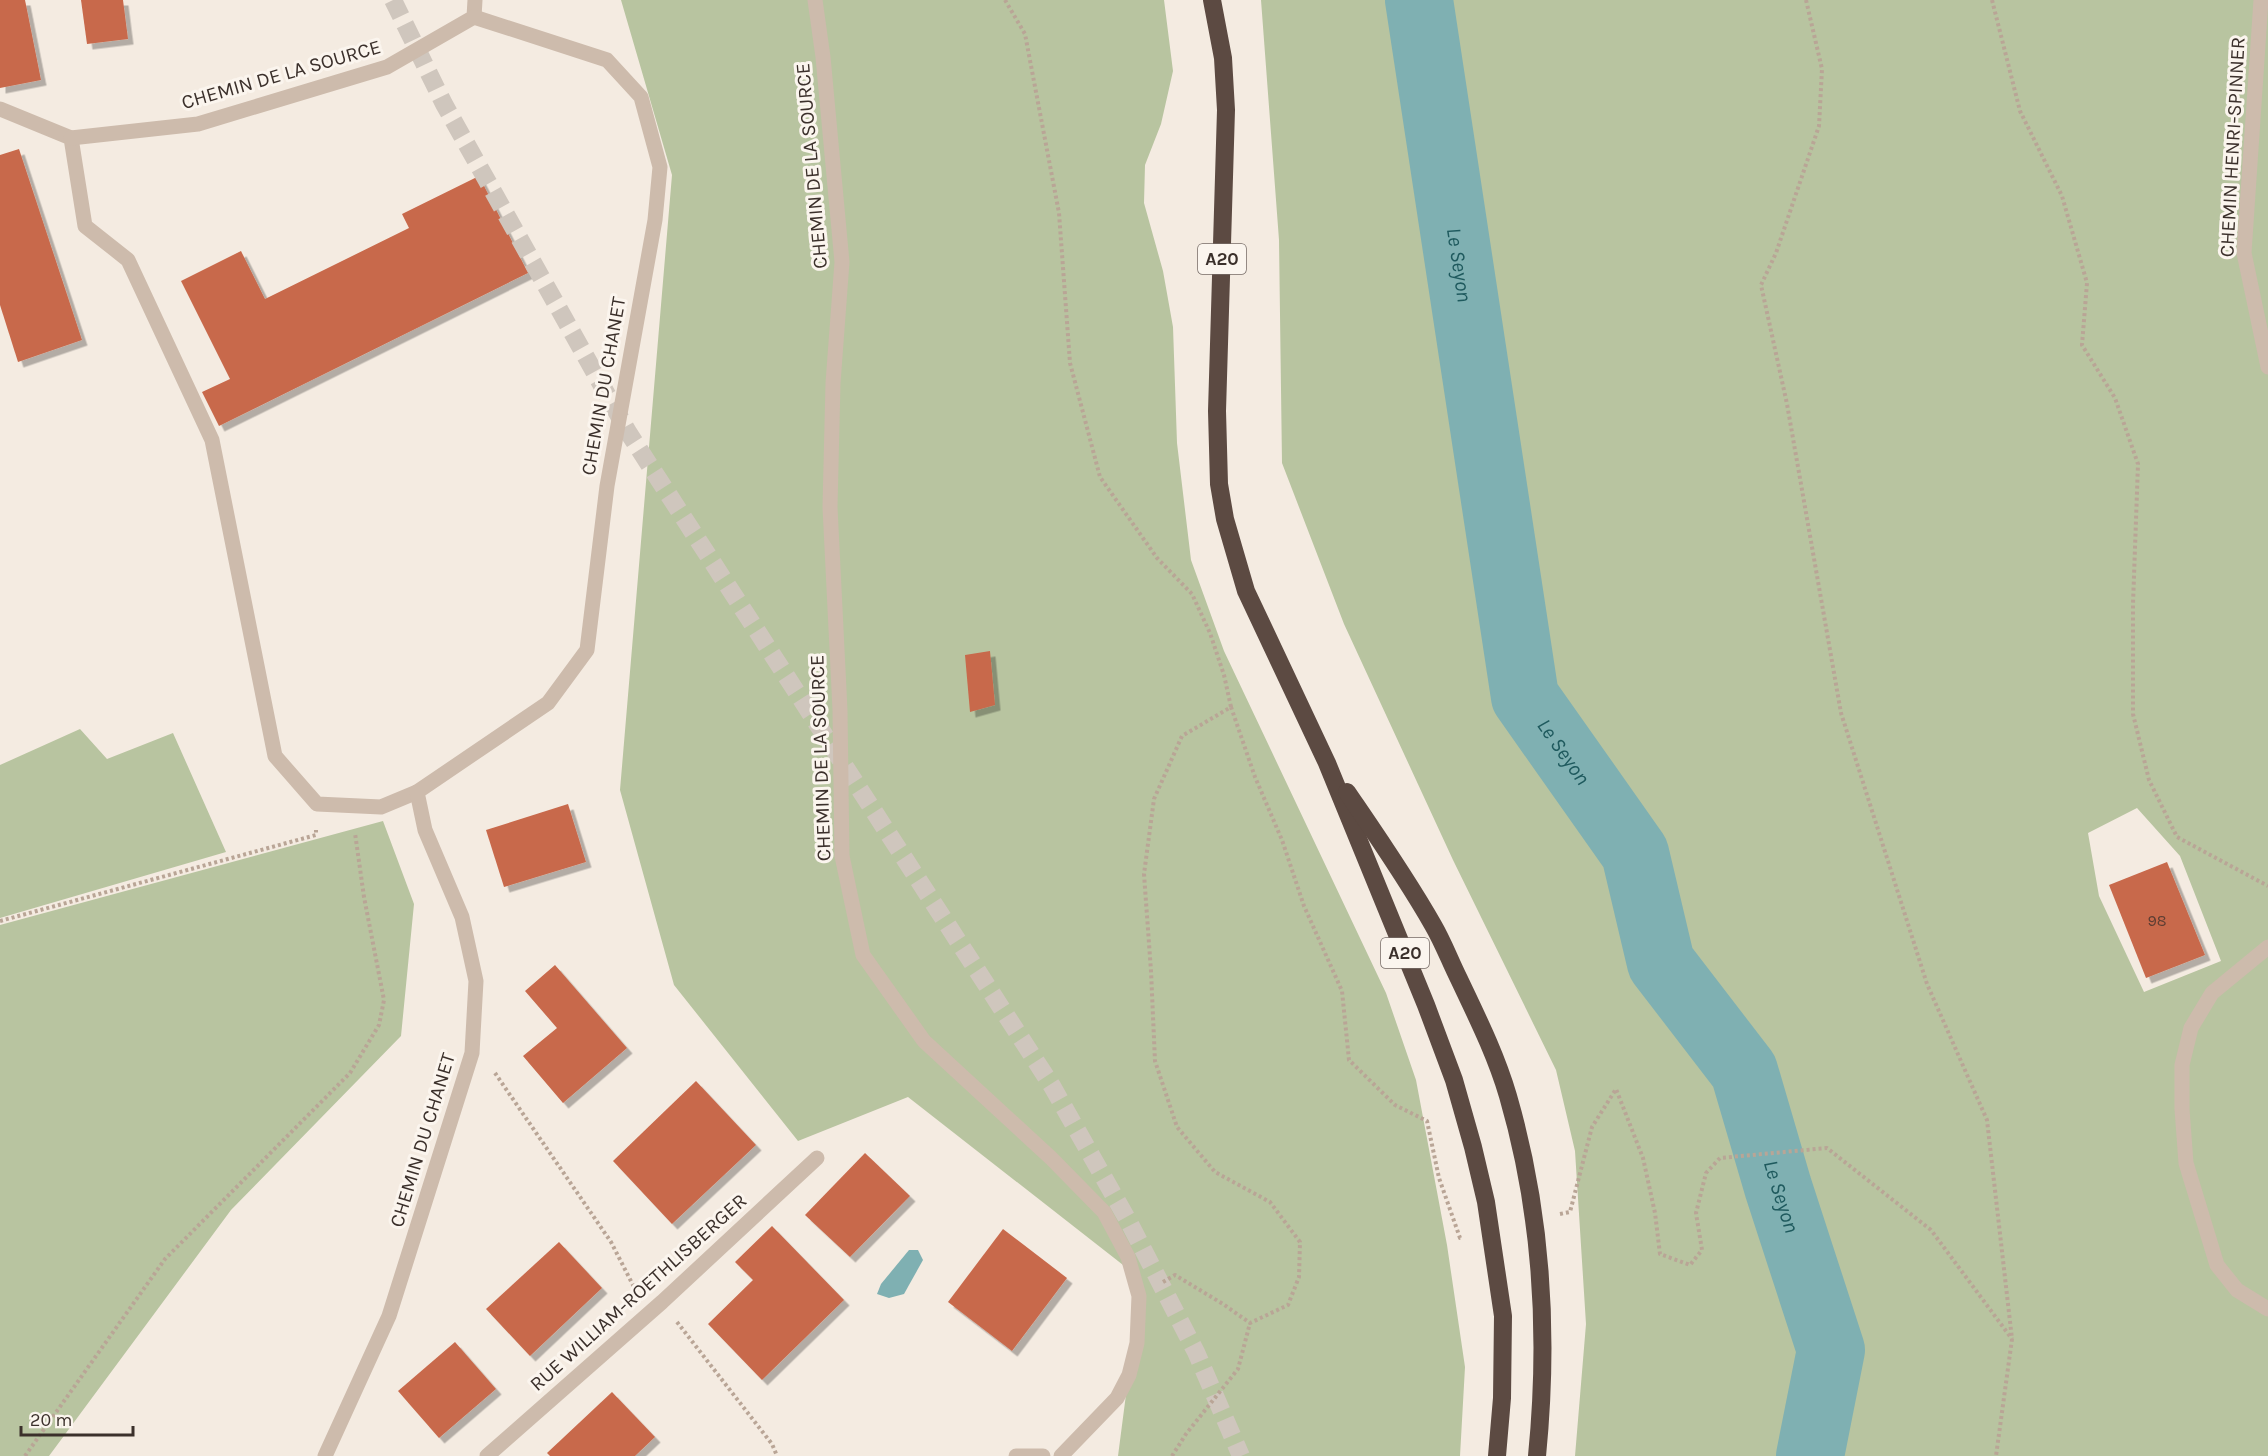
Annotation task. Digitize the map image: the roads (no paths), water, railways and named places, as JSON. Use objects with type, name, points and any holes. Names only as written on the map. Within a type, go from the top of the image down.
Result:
[{"type":"highway","name":"A20","points":[[1212,0],[1223,58],[1226,110],[1217,411],[1220,484],[1225,519],[1246,591],[1327,763],[1426,1005],[1454,1080],[1473,1147],[1488,1213],[1503,1316],[1502,1398],[1497,1456]]},
{"type":"highway","points":[[1327,763],[1398,866],[1434,927],[1485,1032],[1507,1094],[1524,1156],[1540,1268],[1543,1321],[1537,1456]]},
{"type":"street","points":[[474,0],[474,17]]},
{"type":"street","name":"CHEMIN DE LA SOURCE","points":[[815,0],[823,57],[842,262],[833,383],[830,507],[840,710],[842,856],[863,955],[924,1041],[1051,1158],[1104,1212],[1128,1257],[1139,1296],[1137,1343],[1129,1375],[1117,1398],[1061,1456]]},
{"type":"street","name":"CHEMIN HENRI-SPINNER","points":[[2261,0],[2244,253],[2268,367]]},
{"type":"street","name":"CHEMIN DE LA SOURCE","points":[[71,138],[198,124],[221,118],[387,67],[474,17]]},
{"type":"street","name":"CHEMIN DU CHANET","points":[[71,138],[85,226],[128,260],[212,440],[276,756],[317,804],[381,807],[417,792],[548,703],[587,650],[607,486],[655,219],[660,167],[641,97],[607,60],[474,17]]},
{"type":"street","points":[[0,109],[71,138]]},
{"type":"street","name":"CHEMIN DU CHANET","points":[[325,1456],[388,1316],[472,1053],[476,981],[462,917],[425,830],[417,792]]},
{"type":"street","points":[[2268,947],[2212,993],[2191,1028],[2182,1065],[2182,1109],[2186,1163],[2217,1265],[2237,1290],[2268,1309]]},
{"type":"street","name":"RUE WILLIAM-ROETHLISBERGER","points":[[487,1456],[662,1302],[817,1158]]},
{"type":"street","points":[[1016,1456],[1043,1456]]},
{"type":"water","points":[[909,1250],[918,1250],[923,1260],[904,1294],[889,1298],[877,1294],[881,1284]]},
{"type":"waterway","name":"Le Seyon","points":[[1419,0],[1525,697],[1635,853],[1661,963],[1744,1071],[1778,1187],[1831,1350],[1810,1456]]},
{"type":"tunnel","points":[[393,0],[444,104],[628,432],[1052,1086],[1130,1224],[1196,1352],[1241,1456]]}]
